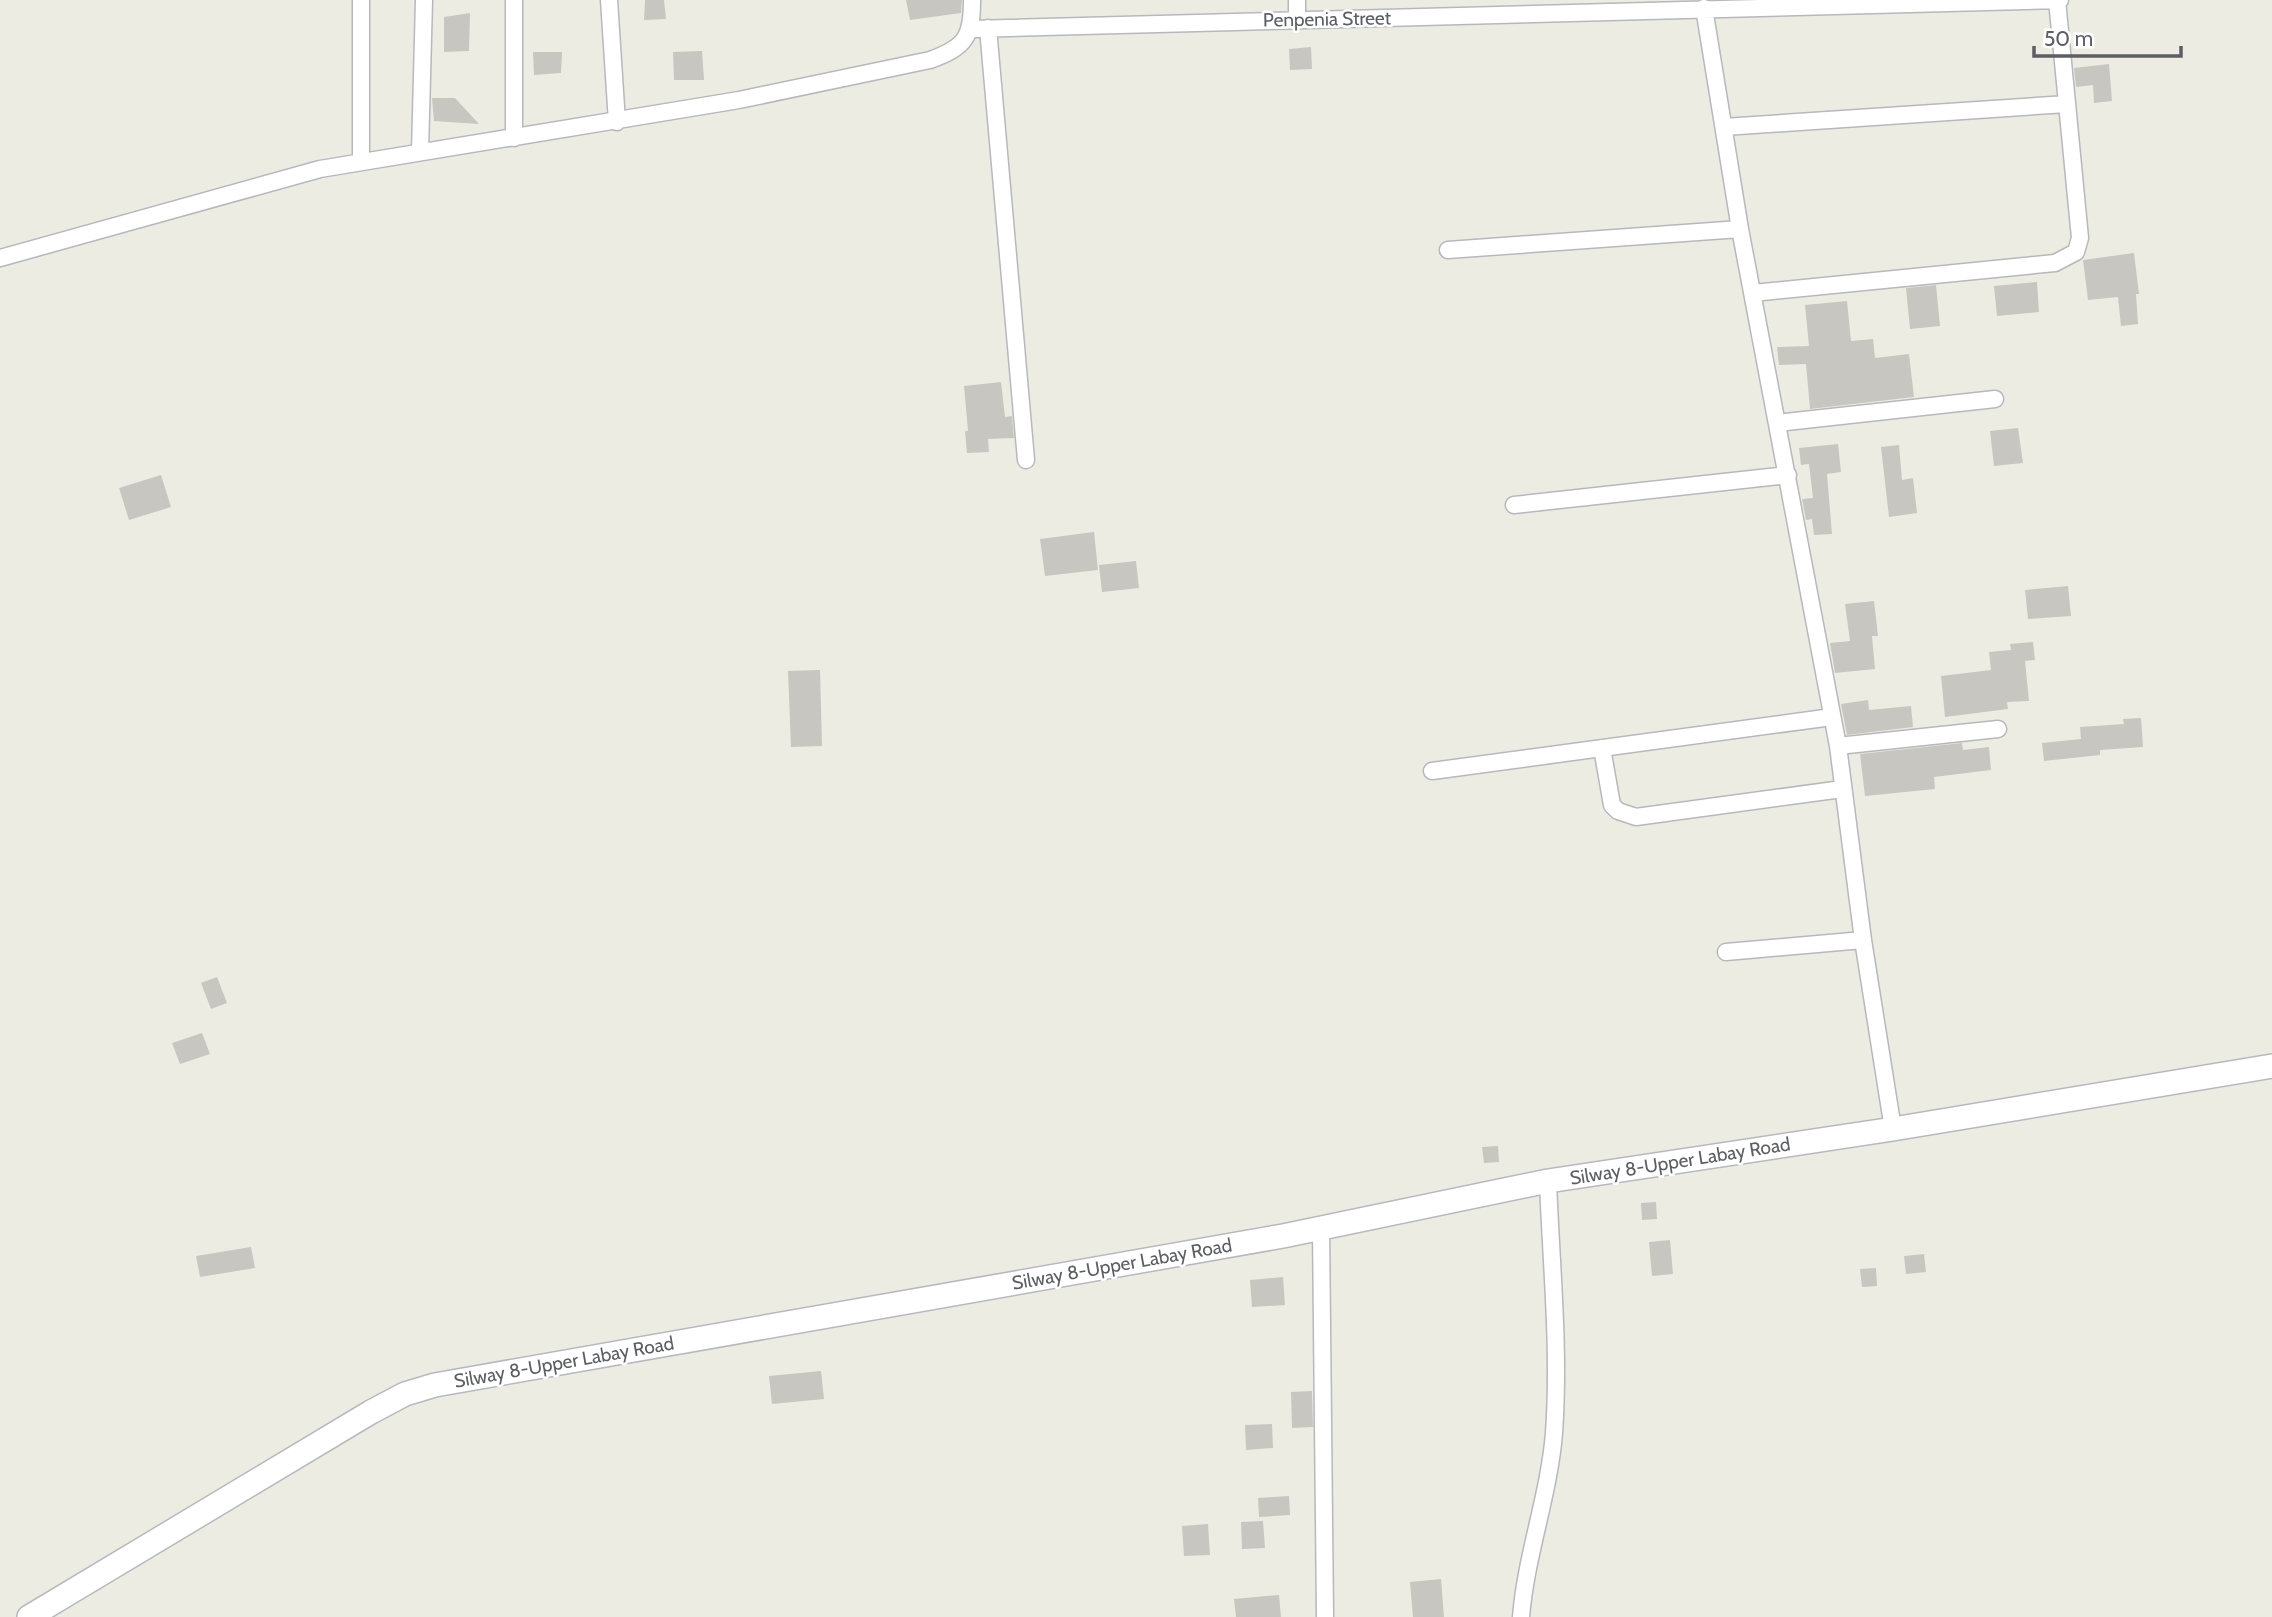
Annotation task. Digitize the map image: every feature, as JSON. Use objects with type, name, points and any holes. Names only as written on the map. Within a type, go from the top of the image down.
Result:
[{"type":"main road","name":"Silway 8-Upper Labay Road","points":[[29,1617],[371,1412],[405,1394],[435,1385],[1321,1228],[1548,1181],[1893,1129],[2272,1066]]},
{"type":"street","points":[[360,162],[362,0]]},
{"type":"street","points":[[420,152],[424,0]]},
{"type":"street","points":[[514,0],[514,138]]},
{"type":"street","points":[[610,0],[617,122]]},
{"type":"street","points":[[972,0],[980,28],[1026,460]]},
{"type":"street","points":[[1297,0],[1297,20]]},
{"type":"street","points":[[1753,293],[2055,263],[2070,257],[2079,247],[2080,239],[2058,0]]},
{"type":"street","name":"Penpenia Street","points":[[980,28],[1297,20],[1620,6],[1704,8],[2058,0]]},
{"type":"street","points":[[1704,8],[1740,229],[1838,746],[1863,940],[1893,1129]]},
{"type":"street","points":[[0,258],[266,183],[360,162],[617,122],[930,60],[952,51],[980,28]]},
{"type":"street","points":[[1724,127],[2067,104]]},
{"type":"street","points":[[1448,250],[1740,229]]},
{"type":"street","points":[[1777,423],[1995,399]]},
{"type":"street","points":[[1514,505],[1788,475]]},
{"type":"street","points":[[1432,771],[1832,717]]},
{"type":"street","points":[[1838,746],[1998,729]]},
{"type":"street","points":[[1602,748],[1612,805],[1627,816],[1636,817],[1842,789]]},
{"type":"street","points":[[1726,952],[1863,940]]},
{"type":"street","points":[[1521,1617],[1523,1592],[1550,1469],[1554,1431],[1556,1367],[1548,1181]]},
{"type":"street","points":[[1321,1228],[1325,1617]]},
{"type":"building","points":[[645,0],[664,0],[666,19],[644,20]]},
{"type":"building","points":[[906,0],[962,0],[961,13],[910,20]]},
{"type":"building","points":[[470,13],[469,51],[444,52],[444,17]]},
{"type":"building","points":[[1311,47],[1312,69],[1290,70],[1289,49]]},
{"type":"building","points":[[702,51],[704,80],[674,80],[673,52]]},
{"type":"building","points":[[533,52],[562,52],[561,73],[534,75]]},
{"type":"building","points":[[2109,64],[2112,101],[2094,103],[2093,85],[2076,87],[2074,68]]},
{"type":"building","points":[[432,98],[455,98],[479,124],[434,121]]},
{"type":"building","points":[[2134,253],[2139,294],[2136,294],[2138,324],[2121,326],[2118,297],[2088,300],[2083,260]]},
{"type":"building","points":[[2037,282],[2039,312],[1997,316],[1994,286]]},
{"type":"building","points":[[1936,285],[1940,326],[1910,329],[1906,288]]},
{"type":"building","points":[[1847,301],[1851,341],[1873,339],[1875,358],[1909,354],[1914,397],[1810,409],[1806,364],[1779,365],[1777,347],[1809,346],[1805,305]]},
{"type":"building","points":[[1001,382],[1005,417],[1012,416],[1014,438],[988,439],[989,452],[967,453],[964,386]]},
{"type":"building","points":[[2018,428],[2023,463],[1994,466],[1990,431]]},
{"type":"building","points":[[1838,444],[1841,472],[1827,474],[1832,534],[1814,535],[1812,519],[1806,520],[1802,499],[1813,498],[1809,464],[1801,465],[1799,448]]},
{"type":"building","points":[[1899,445],[1902,480],[1913,478],[1917,513],[1889,517],[1881,447]]},
{"type":"building","points":[[161,475],[171,507],[129,520],[119,488]]},
{"type":"building","points":[[1094,532],[1098,570],[1045,576],[1040,539]]},
{"type":"building","points":[[1136,561],[1139,588],[1102,592],[1099,565]]},
{"type":"building","points":[[2068,586],[2071,616],[2028,619],[2025,590]]},
{"type":"building","points":[[1874,601],[1878,636],[1872,636],[1875,669],[1835,673],[1830,643],[1850,641],[1845,604]]},
{"type":"building","points":[[2033,642],[2035,660],[2025,661],[2029,701],[2007,702],[2008,709],[1945,717],[1941,676],[1991,670],[1989,652],[2011,650],[2010,644]]},
{"type":"building","points":[[820,670],[822,746],[791,747],[788,671]]},
{"type":"building","points":[[1868,700],[1869,710],[1911,706],[1913,727],[1847,735],[1841,704]]},
{"type":"building","points":[[2141,718],[2143,747],[2100,750],[2100,755],[2044,761],[2042,743],[2081,739],[2080,727],[2124,724],[2123,719]]},
{"type":"building","points":[[1962,743],[1963,750],[1989,747],[1991,770],[1934,777],[1935,789],[1865,796],[1860,754]]},
{"type":"building","points":[[217,977],[227,1003],[211,1009],[201,983]]},
{"type":"building","points":[[202,1033],[210,1054],[180,1064],[172,1043]]},
{"type":"building","points":[[1498,1146],[1499,1162],[1484,1163],[1482,1147]]},
{"type":"building","points":[[1656,1202],[1657,1219],[1642,1220],[1641,1203]]},
{"type":"building","points":[[1670,1240],[1673,1274],[1652,1276],[1649,1242]]},
{"type":"building","points":[[251,1247],[255,1268],[200,1277],[196,1256]]},
{"type":"building","points":[[1924,1254],[1926,1272],[1906,1274],[1904,1256]]},
{"type":"building","points":[[1876,1268],[1877,1286],[1862,1287],[1860,1269]]},
{"type":"building","points":[[1283,1277],[1285,1305],[1252,1307],[1250,1280]]},
{"type":"building","points":[[821,1371],[824,1399],[772,1404],[769,1376]]},
{"type":"building","points":[[1312,1391],[1313,1427],[1292,1428],[1291,1392]]},
{"type":"building","points":[[1272,1424],[1273,1448],[1246,1450],[1245,1425]]},
{"type":"building","points":[[1289,1496],[1290,1515],[1259,1517],[1258,1498]]},
{"type":"building","points":[[1263,1521],[1265,1548],[1242,1549],[1241,1522]]},
{"type":"building","points":[[1208,1524],[1210,1555],[1184,1556],[1182,1526]]},
{"type":"building","points":[[1441,1579],[1444,1617],[1413,1617],[1410,1582]]},
{"type":"building","points":[[1279,1595],[1281,1617],[1236,1617],[1234,1599]]}]
